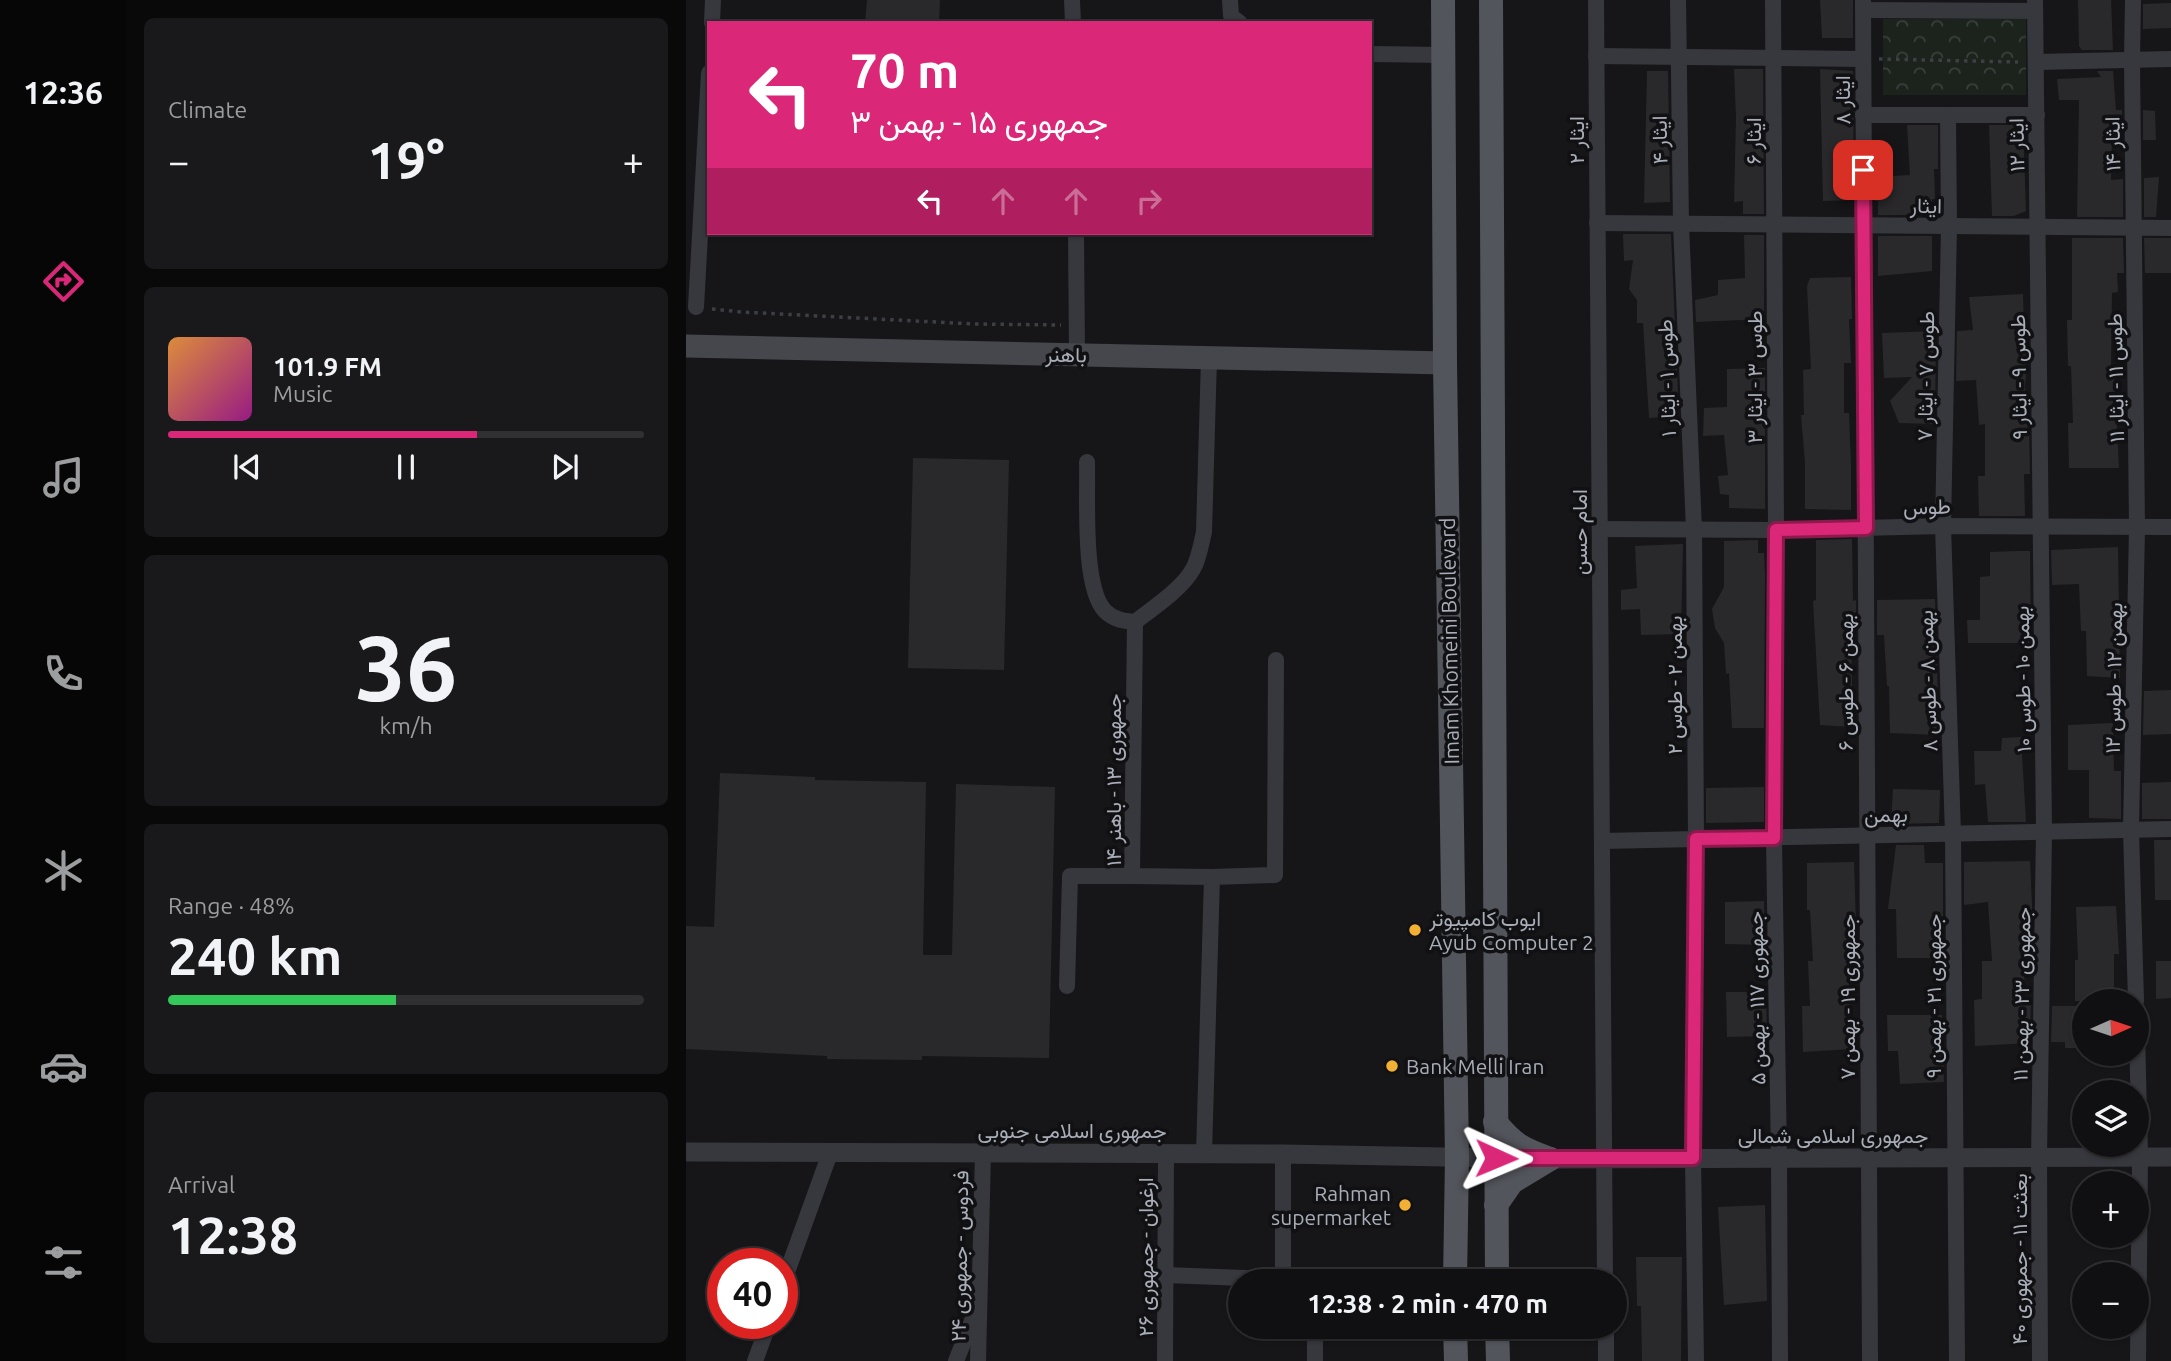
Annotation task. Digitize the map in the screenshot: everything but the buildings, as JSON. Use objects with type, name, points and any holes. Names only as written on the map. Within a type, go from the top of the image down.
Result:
[{"type":"main road","name":"Imam Khomeini Boulevard","points":[[1443,0],[1445,363],[1457,1158],[1455,1269]]},
{"type":"main road","name":"Imam Khomeini Boulevard","points":[[1491,0],[1497,1269]]},
{"type":"main road","name":"باهنر","points":[[686,346],[1445,363]]},
{"type":"main road","points":[[1495,1122],[1511,1142],[1550,1159]]},
{"type":"main road","points":[[1496,1205],[1512,1182],[1550,1159]]},
{"type":"main road","points":[[1455,1339],[1456,1361]]},
{"type":"main road","points":[[1497,1339],[1498,1361]]},
{"type":"street","points":[[712,21],[713,0]]},
{"type":"street","points":[[1072,0],[1073,21]]},
{"type":"street","points":[[1230,0],[1231,16],[1237,21]]},
{"type":"street","name":"ایثار ۲","points":[[1596,0],[1597,223]]},
{"type":"street","name":"ایثار ۴","points":[[1678,0],[1681,223]]},
{"type":"street","name":"ایثار ۶","points":[[1773,0],[1774,225]]},
{"type":"street","name":"ایثار ۱۴","points":[[2133,0],[2135,228]]},
{"type":"street","points":[[1863,5],[2035,5]]},
{"type":"street","name":"ایثار ۸","points":[[1863,5],[1866,528]]},
{"type":"street","name":"ایثار ۱۲","points":[[2035,5],[2038,227]]},
{"type":"street","points":[[1372,54],[1444,55]]},
{"type":"street","points":[[1596,56],[1863,59]]},
{"type":"street","points":[[2036,62],[2171,59]]},
{"type":"street","points":[[696,307],[707,108]]},
{"type":"street","points":[[1863,116],[2036,116]]},
{"type":"street","name":"طوس ۷ - ایثار ۷","points":[[1943,526],[1949,226],[1948,116]]},
{"type":"street","name":"ایثار","points":[[1597,223],[2171,228]]},
{"type":"street","name":"امام حسن","points":[[1597,223],[1605,1269]]},
{"type":"street","name":"طوس ۱ - ایثار ۱","points":[[1681,223],[1693,530]]},
{"type":"street","name":"طوس ۳ - ایثار ۳","points":[[1774,225],[1774,838]]},
{"type":"street","name":"طوس ۹ - ایثار ۹","points":[[2038,227],[2041,526]]},
{"type":"street","name":"طوس ۱۱ - ایثار ۱۱","points":[[2135,228],[2137,528]]},
{"type":"street","points":[[1076,235],[1077,355]]},
{"type":"street","points":[[1087,462],[1088,542],[1096,596],[1105,611],[1118,620],[1135,622],[1172,592],[1193,569],[1200,550],[1204,532],[1209,358]]},
{"type":"street","name":"بهمن ۸ - طوس ۸","points":[[1943,526],[1953,834]]},
{"type":"street","name":"بهمن ۱۰ - طوس ۱۰","points":[[2041,526],[2044,832]]},
{"type":"street","name":"طوس","points":[[1600,529],[2171,527]]},
{"type":"street","name":"بهمن ۶ - طوس ۶","points":[[1866,528],[1867,836]]},
{"type":"street","name":"بهمن ۱۲ - طوس ۱۲","points":[[2136,989],[2131,830],[2137,528]]},
{"type":"street","name":"بهمن ۲ - طوس ۲","points":[[1693,530],[1696,839],[1693,1158],[1696,1361]]},
{"type":"street","name":"جمهوری ۱۳ - باهنر ۱۴","points":[[1135,622],[1132,876],[1275,875],[1276,660]]},
{"type":"street","name":"بهمن","points":[[1602,841],[2171,829]]},
{"type":"street","name":"جمهوری ۲۳ - بهمن ۱۱","points":[[2039,1157],[2044,832]]},
{"type":"street","name":"جمهوری ۲۱ - بهمن ۹","points":[[1953,834],[1957,1361]]},
{"type":"street","name":"جمهوری ۱۹ - بهمن ۷","points":[[1867,836],[1870,1361]]},
{"type":"street","name":"جمهوری ۱۱۷ - بهمن ۵","points":[[1774,838],[1780,1361]]},
{"type":"street","points":[[1067,986],[1070,876],[1132,876]]},
{"type":"street","points":[[1204,1154],[1212,877]]},
{"type":"street","name":"جمهوری اسلامی جنوبی","points":[[686,1152],[1166,1153],[1496,1158]]},
{"type":"street","points":[[796,1248],[830,1153]]},
{"type":"street","name":"فردوس - جمهوری ۲۴","points":[[978,1361],[983,1153]]},
{"type":"street","name":"ارغوان - جمهوری ۲۶","points":[[1165,1361],[1166,1153]]},
{"type":"street","points":[[1283,1154],[1283,1269]]},
{"type":"street","name":"بعثت ۱۱ - جمهوری ۴۰","points":[[2039,1157],[2040,1361]]},
{"type":"street","name":"جمهوری اسلامی شمالی","points":[[1496,1158],[2072,1157]]},
{"type":"street","points":[[2137,1361],[2140,1157]]},
{"type":"street","name":"جمهوری اسلامی شمالی","points":[[2149,1157],[2171,1157]]},
{"type":"street","points":[[1165,1275],[1228,1278]]},
{"type":"street","points":[[956,1361],[979,1302]]},
{"type":"street","points":[[755,1361],[763,1339]]},
{"type":"street","points":[[1315,1339],[1315,1361]]},
{"type":"street","points":[[1605,1339],[1606,1361]]},
{"type":"path","points":[[1863,59],[2036,62]]},
{"type":"path","points":[[696,307],[741,312],[919,321],[1077,325]]},
{"type":"green space","points":[[1883,19],[2026,19],[2026,95],[1883,95]]},
{"type":"place","name":"ایوب کامپیوتر Ayub Computer 2","points":[[1415,930]]},
{"type":"place","name":"Bank Melli Iran","points":[[1392,1066]]},
{"type":"place","name":"Rahman supermarket","points":[[1405,1205]]},
{"type":"route","points":[[1496,1158],[1693,1158],[1696,839],[1774,838],[1776,530],[1866,528],[1863,170]]}]
